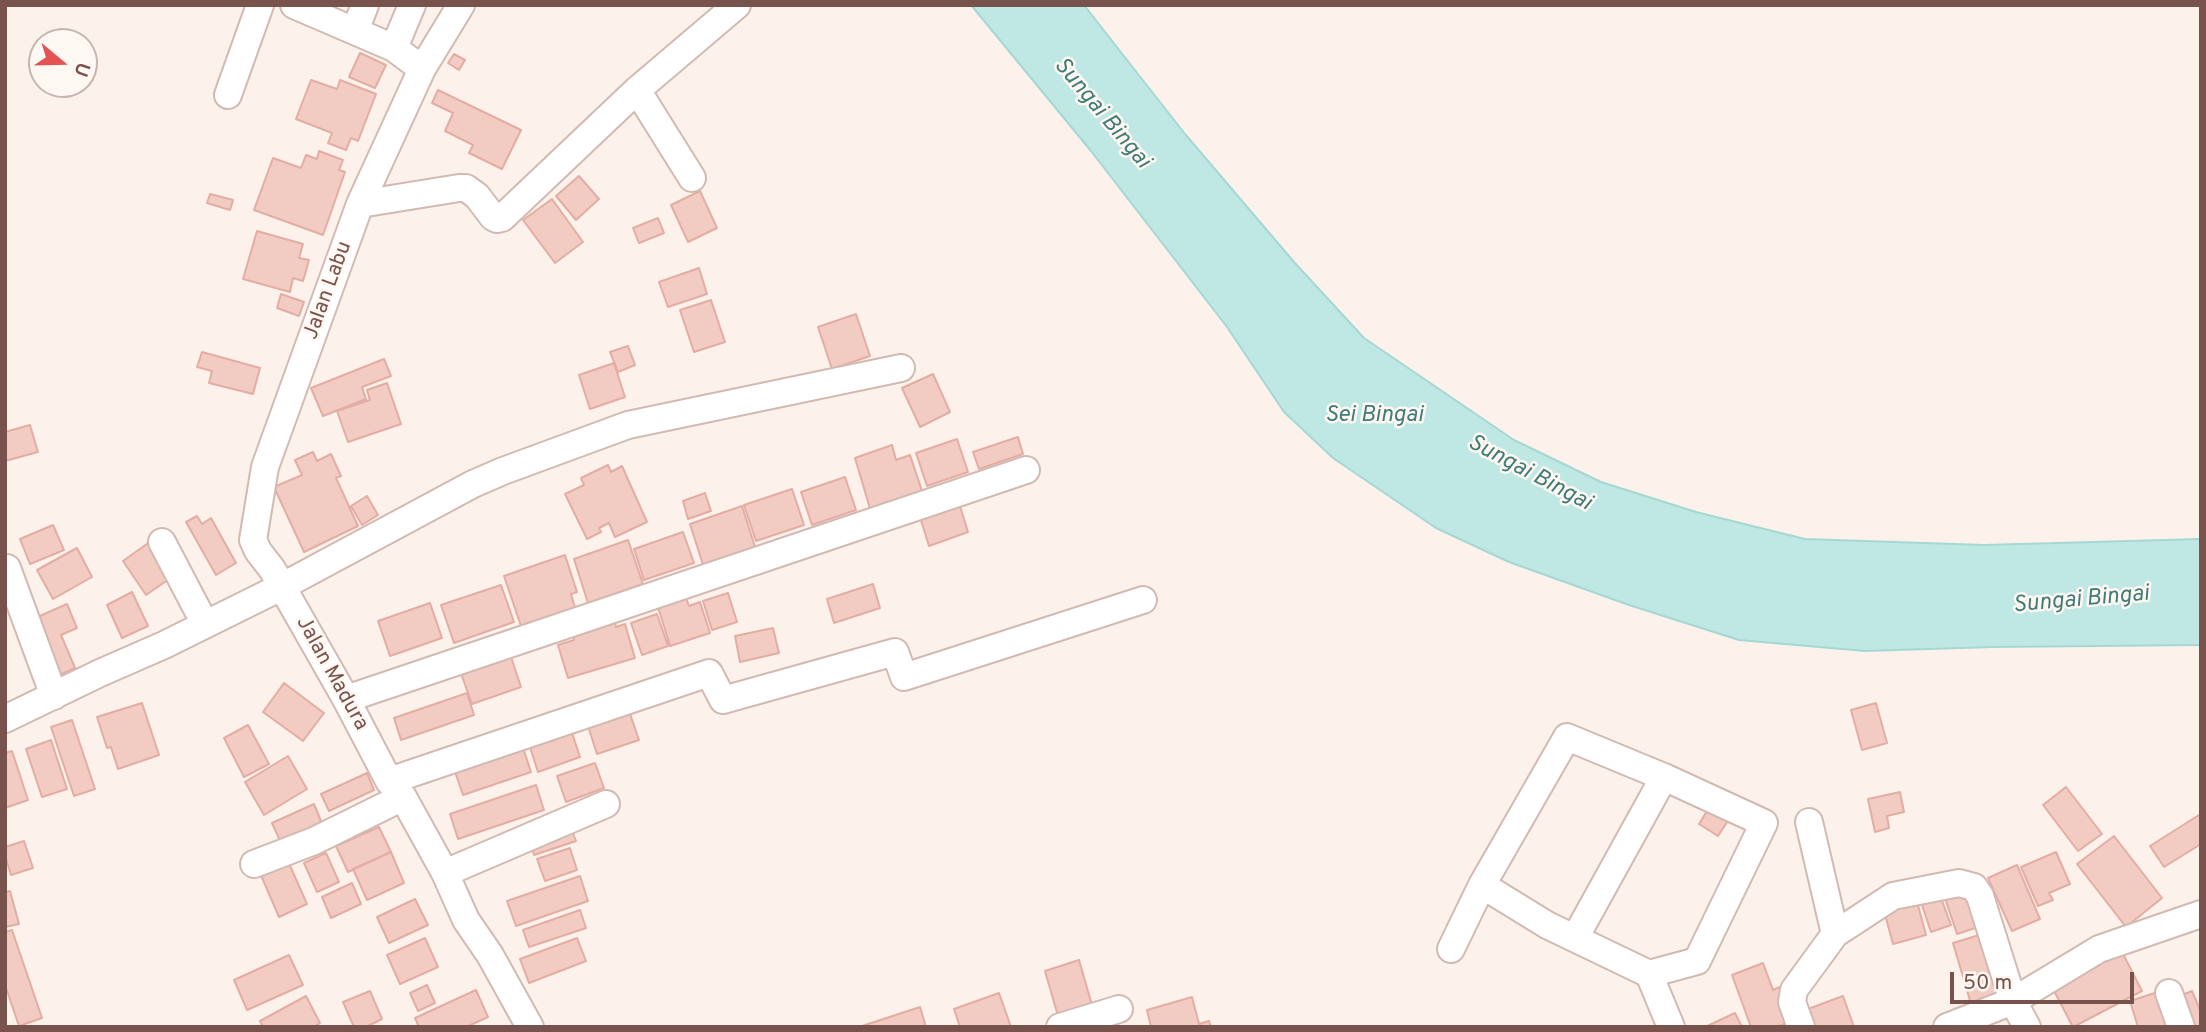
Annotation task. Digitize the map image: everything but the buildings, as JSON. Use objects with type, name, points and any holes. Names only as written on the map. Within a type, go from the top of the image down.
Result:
[{"type":"street","points":[[228,95],[260,5]]},
{"type":"street","points":[[294,5],[394,48],[422,69]]},
{"type":"street","points":[[355,31],[365,5]]},
{"type":"street","points":[[394,48],[412,5]]},
{"type":"street","name":"Jalan Labu","points":[[281,587],[253,540],[265,467],[360,204],[422,69],[461,5]]},
{"type":"street","points":[[360,204],[466,188],[477,196],[493,216],[502,218],[637,90],[737,5]]},
{"type":"street","points":[[637,90],[692,178]]},
{"type":"street","points":[[5,719],[281,587],[473,484],[503,471],[628,425],[901,368]]},
{"type":"street","points":[[346,699],[1026,470]]},
{"type":"street","points":[[162,542],[205,624]]},
{"type":"street","points":[[7,568],[54,696]]},
{"type":"street","name":"Jalan Madura","points":[[281,587],[445,873],[466,920],[490,955],[530,1027]]},
{"type":"street","points":[[254,864],[314,841],[396,789],[709,673],[723,700],[895,652],[904,677],[1143,600]]},
{"type":"street","points":[[1451,949],[1482,885],[1567,737],[1664,777],[1764,823],[1697,961],[1649,974],[1547,925],[1482,885]]},
{"type":"street","points":[[1575,938],[1664,777]]},
{"type":"street","points":[[445,873],[606,804]]},
{"type":"street","points":[[1809,822],[1835,934]]},
{"type":"street","points":[[1801,1027],[1792,1002],[1794,990],[1835,934],[1893,896],[1959,883],[1974,887],[1980,896],[2013,1001],[2027,1027]]},
{"type":"street","points":[[1947,1027],[2013,1001],[2099,949],[2201,914]]},
{"type":"street","points":[[1649,974],[1671,1027]]},
{"type":"street","points":[[2169,993],[2181,1027]]},
{"type":"street","points":[[1060,1027],[1119,1009]]},
{"type":"water","name":"Sei Bingai","points":[[971,5],[1084,5],[1185,134],[1294,262],[1364,338],[1514,440],[1601,482],[1696,512],[1805,539],[1984,545],[2201,539],[2201,645],[1865,651],[1739,640],[1629,605],[1509,562],[1436,528],[1333,458],[1284,412],[1227,327],[1091,151]]},
{"type":"water label","name":"Sungai Bingai","points":[[1101,114]]},
{"type":"water label","name":"Sungai Bingai","points":[[1529,474]]},
{"type":"water label","name":"Sungai Bingai","points":[[2081,601]]}]
